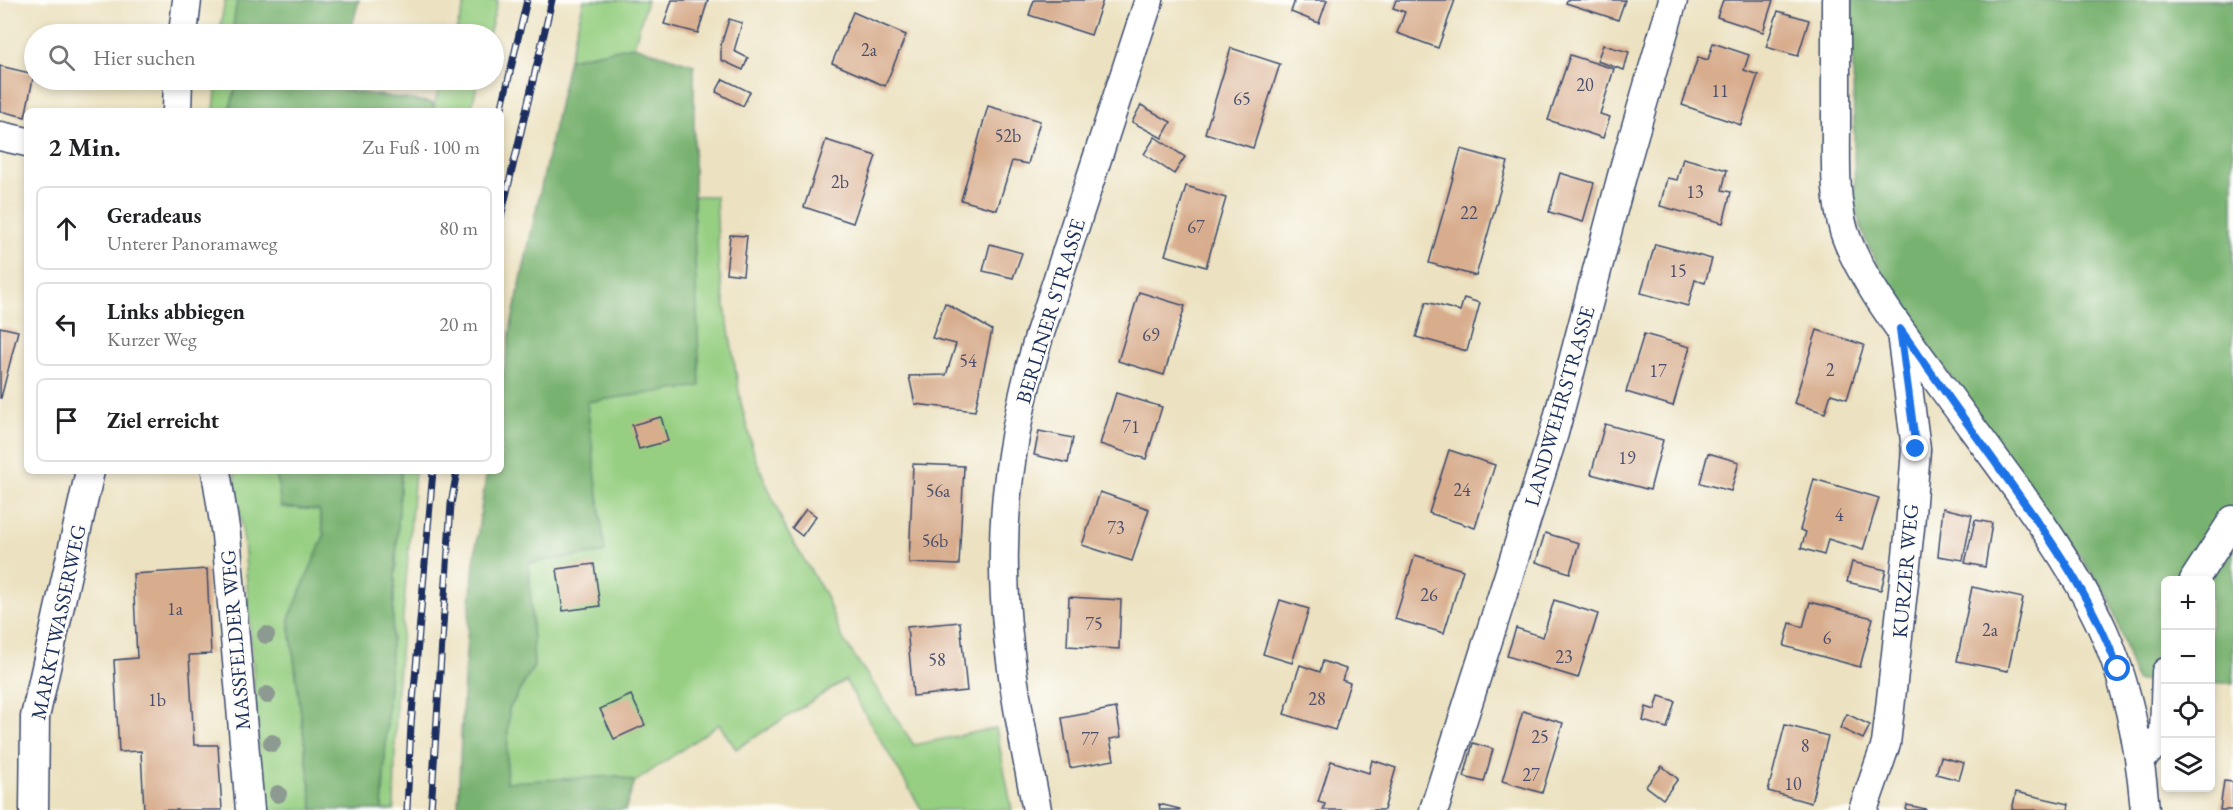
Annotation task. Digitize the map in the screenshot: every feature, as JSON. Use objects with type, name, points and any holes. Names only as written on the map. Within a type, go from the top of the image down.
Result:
[{"type":"street","points":[[184,24],[187,0]]},
{"type":"street","name":"BERLINER STRASSE","points":[[1037,810],[1015,680],[1004,570],[1008,488],[1014,439],[1024,385],[1038,336],[1149,0]]},
{"type":"street","name":"LANDWEHRSTRASSE","points":[[1434,810],[1554,433],[1623,172],[1673,0]]},
{"type":"street","points":[[1836,0],[1837,197],[1844,231],[1859,263],[1900,329],[2039,523],[2082,589],[2103,630],[2132,713],[2141,760],[2145,810]]},
{"type":"street","points":[[177,108],[178,90]]},
{"type":"street","points":[[0,136],[24,141]]},
{"type":"street","name":"KURZER WEG","points":[[1863,810],[1888,733],[1916,460],[1900,329]]},
{"type":"street","name":"MARKTWASSERWEG","points":[[34,810],[35,717],[89,474]]},
{"type":"street","name":"MASSFELDER WEG","points":[[216,474],[226,535],[250,810]]},
{"type":"street","points":[[2197,576],[2233,520]]},
{"type":"street","points":[[2141,760],[2164,734],[2166,684]]},
{"type":"green space","points":[[225,0],[237,0],[233,24],[221,24]]},
{"type":"green space","points":[[237,0],[359,0],[353,24],[233,24]]},
{"type":"green space","points":[[466,0],[498,0],[492,24],[458,24]]},
{"type":"green space","points":[[584,0],[647,0],[634,46],[569,59]]},
{"type":"green space","points":[[1852,0],[2233,0],[2233,683],[2215,683],[2215,576],[2161,576],[2161,682],[2136,681],[2109,597],[1896,301],[1866,242],[1855,208]]},
{"type":"green space","points":[[634,46],[694,65],[694,228],[700,386],[587,402],[605,552],[529,563],[534,666],[509,709],[506,782],[618,776],[635,782],[625,810],[458,810],[467,640],[480,513],[486,474],[504,474],[504,370],[512,321],[569,59]]},
{"type":"green space","points":[[216,90],[235,90],[230,108],[214,108]]},
{"type":"green space","points":[[343,90],[433,103],[433,108],[230,108],[235,91]]},
{"type":"green space","points":[[438,90],[476,90],[472,108],[434,108]]},
{"type":"green space","points":[[694,196],[716,196],[719,269],[741,403],[755,457],[787,532],[825,594],[841,636],[914,745],[996,728],[1012,810],[922,810],[845,680],[736,749],[719,724],[635,782],[618,776],[506,783],[509,709],[534,666],[529,563],[605,552],[586,402],[694,228]]},
{"type":"green space","points":[[234,474],[276,474],[282,507],[319,510],[324,536],[289,619],[313,810],[263,810],[244,542]]},
{"type":"green space","points":[[276,474],[401,474],[382,810],[313,810],[289,619],[324,536],[319,510],[281,507]]},
{"type":"green space","points":[[401,474],[415,474],[396,702],[394,810],[382,810]]},
{"type":"building","points":[[672,0],[708,0],[698,33],[664,24]]},
{"type":"building","points":[[1034,0],[1103,0],[1091,35],[1029,15]]},
{"type":"building","points":[[1295,0],[1327,0],[1319,23],[1291,12]]},
{"type":"building","points":[[1396,0],[1455,0],[1438,48],[1397,33],[1405,12],[1393,8]]},
{"type":"building","points":[[1567,0],[1625,0],[1618,20],[1566,3]]},
{"type":"building","points":[[1723,0],[1773,0],[1763,32],[1717,17]]},
{"type":"building","points":[[1778,11],[1809,20],[1798,56],[1766,47]]},
{"type":"building","points":[[853,12],[906,35],[885,86],[832,63]]},
{"type":"building","points":[[729,19],[742,23],[734,51],[748,58],[743,70],[721,60],[721,45]]},
{"type":"building","points":[[1713,43],[1749,55],[1744,70],[1758,75],[1741,125],[1682,105],[1698,57],[1708,60]]},
{"type":"building","points":[[1603,45],[1629,52],[1624,70],[1597,61]]},
{"type":"building","points":[[1231,48],[1280,64],[1253,148],[1205,133]]},
{"type":"building","points":[[1570,55],[1614,69],[1600,114],[1610,117],[1603,138],[1548,120]]},
{"type":"building","points":[[0,66],[24,72],[24,90],[31,90],[27,108],[24,108],[24,117],[0,111]]},
{"type":"building","points":[[723,79],[750,92],[743,106],[716,92]]},
{"type":"building","points":[[1141,105],[1171,122],[1162,138],[1132,122]]},
{"type":"building","points":[[988,106],[1040,121],[1028,164],[1012,161],[997,210],[961,200]]},
{"type":"building","points":[[1155,137],[1185,157],[1174,174],[1144,154]]},
{"type":"building","points":[[826,140],[876,156],[853,223],[804,207]]},
{"type":"building","points":[[1461,149],[1508,162],[1476,276],[1429,263]]},
{"type":"building","points":[[1683,158],[1727,170],[1722,190],[1731,192],[1723,223],[1660,206],[1667,178],[1677,180]]},
{"type":"building","points":[[1560,173],[1594,183],[1583,222],[1549,212]]},
{"type":"building","points":[[1186,186],[1226,198],[1206,267],[1165,255]]},
{"type":"building","points":[[730,235],[747,236],[743,275],[726,273]]},
{"type":"building","points":[[990,244],[1022,253],[1013,278],[983,271]]},
{"type":"building","points":[[1655,244],[1712,259],[1705,283],[1695,280],[1688,306],[1641,293]]},
{"type":"building","points":[[1139,292],[1185,306],[1164,375],[1118,361]]},
{"type":"building","points":[[1464,298],[1480,303],[1467,351],[1416,337],[1426,302],[1460,311]]},
{"type":"building","points":[[945,303],[992,330],[975,411],[915,404],[909,376],[946,375],[956,344],[932,338]]},
{"type":"building","points":[[0,327],[18,331],[1,398],[0,398]]},
{"type":"building","points":[[1817,330],[1864,345],[1847,399],[1831,394],[1825,413],[1794,403]]},
{"type":"building","points":[[1644,334],[1690,347],[1673,406],[1626,392]]},
{"type":"building","points":[[1116,393],[1162,407],[1146,459],[1100,444]]},
{"type":"building","points":[[661,417],[668,441],[639,449],[632,425]]},
{"type":"building","points":[[1605,424],[1663,440],[1650,490],[1591,474]]},
{"type":"building","points":[[1039,431],[1073,438],[1068,463],[1034,455]]},
{"type":"building","points":[[1449,450],[1495,465],[1475,528],[1429,513]]},
{"type":"building","points":[[1708,453],[1739,462],[1731,491],[1700,483]]},
{"type":"building","points":[[913,464],[964,466],[959,565],[909,563]]},
{"type":"building","points":[[1814,479],[1879,498],[1863,550],[1828,539],[1824,555],[1801,548],[1806,532],[1800,530]]},
{"type":"building","points":[[1100,492],[1149,509],[1132,561],[1082,545]]},
{"type":"building","points":[[1943,508],[1972,515],[1963,560],[1938,556]]},
{"type":"building","points":[[806,509],[816,516],[802,536],[792,528]]},
{"type":"building","points":[[1975,520],[1992,523],[1985,567],[1965,563]]},
{"type":"building","points":[[1545,533],[1579,543],[1570,573],[1536,562]]},
{"type":"building","points":[[1415,555],[1463,570],[1444,633],[1395,619]]},
{"type":"building","points":[[1852,562],[1886,570],[1881,590],[1847,582]]},
{"type":"building","points":[[594,564],[600,606],[563,611],[557,569]]},
{"type":"building","points":[[207,569],[211,654],[189,655],[194,745],[218,745],[222,810],[144,810],[141,751],[119,752],[114,660],[137,658],[133,574]]},
{"type":"building","points":[[1972,587],[2023,598],[2008,671],[1957,661]]},
{"type":"building","points":[[1069,597],[1121,600],[1119,649],[1067,646]]},
{"type":"building","points":[[1280,600],[1309,609],[1292,663],[1263,654]]},
{"type":"building","points":[[1554,600],[1598,614],[1578,678],[1507,656],[1516,628],[1543,637]]},
{"type":"building","points":[[1810,602],[1873,618],[1860,667],[1784,646],[1790,623],[1803,627]]},
{"type":"building","points":[[960,622],[967,691],[913,696],[907,627]]},
{"type":"building","points":[[1323,661],[1346,669],[1342,680],[1350,683],[1335,730],[1284,714],[1300,665],[1320,672]]},
{"type":"building","points":[[631,695],[645,725],[614,739],[600,709]]},
{"type":"building","points":[[1659,696],[1675,701],[1667,728],[1643,721],[1646,707],[1655,710]]},
{"type":"building","points":[[1116,708],[1121,737],[1110,739],[1114,760],[1070,768],[1062,718]]},
{"type":"building","points":[[1523,711],[1563,723],[1542,793],[1502,781]]},
{"type":"building","points":[[1847,714],[1870,725],[1863,739],[1840,728]]},
{"type":"building","points":[[1785,725],[1828,736],[1811,803],[1768,791]]},
{"type":"building","points":[[1473,743],[1493,749],[1484,782],[1464,777]]},
{"type":"building","points":[[1941,757],[1964,763],[1959,780],[1936,774]]},
{"type":"building","points":[[1372,760],[1396,768],[1384,810],[1323,810],[1325,804],[1318,802],[1331,761],[1369,773]]},
{"type":"building","points":[[1662,766],[1678,779],[1663,799],[1646,786]]},
{"type":"building","points":[[2224,781],[2233,782],[2233,810],[2220,810]]},
{"type":"building","points":[[2016,792],[2069,804],[2068,810],[2012,810]]},
{"type":"building","points":[[1159,804],[1180,809],[1180,810],[1160,810]]},
{"type":"building","points":[[1907,805],[1926,809],[1926,810],[1906,810]]},
{"type":"railway","points":[[502,108],[527,0]]},
{"type":"railway","points":[[504,204],[552,0]]},
{"type":"railway","points":[[407,810],[411,725],[433,474]]},
{"type":"railway","points":[[431,810],[451,504],[456,474]]},
{"type":"route","points":[[1916,449],[1900,329],[2039,523],[2082,589],[2103,630],[2118,669]]}]
